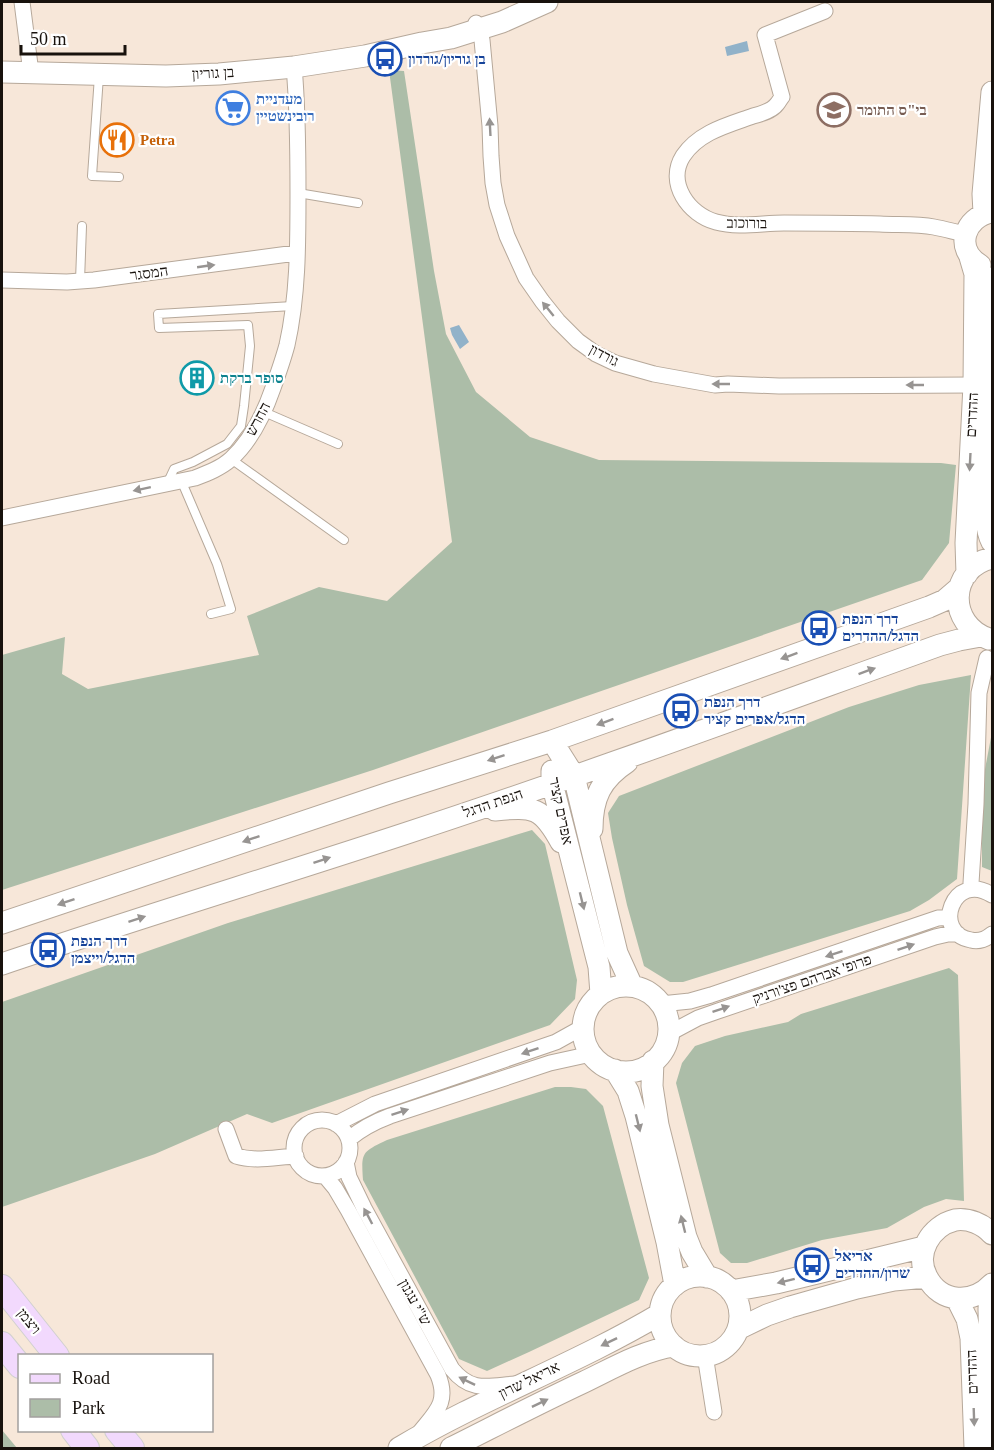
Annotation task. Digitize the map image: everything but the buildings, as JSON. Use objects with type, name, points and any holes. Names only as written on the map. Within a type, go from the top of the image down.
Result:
[{"type":"main road","name":"ויצמן","points":[[2,1287],[55,1354]]},
{"type":"main road","points":[[2,1344],[18,1364]]},
{"type":"main road","points":[[74,1432],[87,1449]]},
{"type":"main road","points":[[118,1432],[132,1449]]},
{"type":"street","points":[[22,2],[31,73]]},
{"type":"street","name":"בן גוריון","points":[[2,72],[166,76],[294,67],[365,56],[422,43],[541,4]]},
{"type":"street","name":"בורוכוב","points":[[823,6],[765,35],[782,96],[777,106],[703,136],[690,147],[682,157],[677,178],[687,204],[703,217],[733,225],[782,223],[893,225],[933,227],[965,234]]},
{"type":"street","name":"גורדון","points":[[477,26],[482,40],[497,206],[507,236],[526,278],[542,301],[558,321],[596,354],[615,363],[654,374],[716,385],[974,385]]},
{"type":"street","name":"החרש","points":[[2,518],[208,473],[233,457],[251,435],[264,412],[287,346],[293,306],[298,194],[294,67]]},
{"type":"street","points":[[965,234],[969,225],[976,218],[988,212],[983,194],[993,92]]},
{"type":"street","name":"ההדרים","points":[[965,234],[967,250],[975,274],[974,385],[966,543],[963,581],[958,596],[959,610],[965,622],[987,644]]},
{"type":"street","name":"המסגר","points":[[2,280],[80,281],[297,253]]},
{"type":"street","points":[[970,257],[983,267],[993,269]]},
{"type":"street","name":"ההדרים","points":[[993,279],[990,293],[987,502],[989,536],[993,542]]},
{"type":"street","points":[[2,923],[389,792],[552,741],[929,607],[945,600],[981,562],[993,558]]},
{"type":"street","name":"הנפת הדגל","points":[[2,964],[574,776],[939,645],[959,640],[987,644]]},
{"type":"street","points":[[971,883],[979,693],[987,644]]},
{"type":"street","name":"אפרים קציר","points":[[552,741],[574,776],[617,953],[632,986]]},
{"type":"street","name":"אפרים קציר","points":[[552,741],[552,783],[599,968],[601,994]]},
{"type":"street","points":[[595,861],[592,822],[598,793],[617,768],[654,748]]},
{"type":"street","points":[[462,814],[516,808],[535,810],[551,823],[572,861]]},
{"type":"street","points":[[958,934],[949,916],[957,896],[971,889],[979,889],[993,895]]},
{"type":"street","name":"פרופ' אברהם פצ'ורניק","points":[[661,1004],[690,1001],[711,995],[949,916]]},
{"type":"street","name":"פרופ' אברהם פצ'ורניק","points":[[668,1034],[698,1018],[935,937],[958,934],[975,941],[993,934]]},
{"type":"street","points":[[621,986],[632,986],[644,990],[661,1004],[667,1018],[666,1044],[661,1054],[645,1067],[625,1071],[615,1070],[606,1067],[591,1054],[584,1037],[584,1017],[588,1008],[601,994],[621,986]]},
{"type":"street","points":[[336,1124],[375,1104],[556,1042],[583,1027]]},
{"type":"street","points":[[349,1139],[373,1122],[390,1116],[550,1063],[591,1054]]},
{"type":"street","points":[[653,1061],[652,1086],[658,1125],[686,1237],[706,1277]]},
{"type":"street","points":[[615,1070],[628,1091],[636,1116],[667,1242],[675,1285]]},
{"type":"street","points":[[320,1120],[336,1124],[349,1139],[350,1147],[346,1162],[340,1169],[325,1176],[303,1168],[296,1156],[295,1142],[298,1134],[304,1127],[320,1120]]},
{"type":"street","points":[[226,1129],[236,1156],[259,1159],[296,1156]]},
{"type":"street","name":"ש\"י עגנון","points":[[346,1162],[349,1177],[364,1208],[459,1378],[483,1387],[524,1383]]},
{"type":"street","name":"ש\"י עגנון","points":[[325,1176],[348,1210],[442,1385],[442,1398],[438,1411],[406,1445]]},
{"type":"street","points":[[991,1231],[971,1221],[948,1222],[930,1236],[922,1257],[926,1277],[945,1295],[957,1299],[970,1298],[982,1294],[992,1285]]},
{"type":"street","points":[[731,1291],[776,1283],[924,1247]]},
{"type":"street","points":[[695,1276],[706,1277],[716,1279],[731,1291],[736,1299],[740,1319],[733,1339],[725,1347],[716,1353],[694,1355],[683,1352],[666,1337],[660,1314],[668,1293],[675,1285],[695,1276]]},
{"type":"street","points":[[738,1329],[790,1307],[858,1288],[894,1280],[926,1277]]},
{"type":"street","name":"ההדרים","points":[[992,1285],[989,1309],[993,1448]]},
{"type":"street","name":"ההדרים","points":[[957,1299],[967,1319],[971,1338],[975,1449]]},
{"type":"street","name":"אריאל שרון","points":[[406,1445],[660,1314]]},
{"type":"street","name":"אריאל שרון","points":[[451,1449],[531,1407],[638,1356],[674,1346]]},
{"type":"street","points":[[705,1355],[714,1412]]},
{"type":"lane","points":[[99,74],[92,176],[119,177]]},
{"type":"lane","points":[[298,194],[358,203]]},
{"type":"lane","points":[[80,281],[82,226]]},
{"type":"lane","points":[[248,325],[159,328],[158,314],[293,306]]},
{"type":"lane","points":[[211,614],[231,609],[216,564],[174,482],[174,468],[193,462],[227,444],[241,426],[249,354],[248,308]]},
{"type":"lane","points":[[264,412],[338,444]]},
{"type":"lane","points":[[233,457],[344,540]]},
{"type":"green space","points":[[389,70],[404,71],[434,271],[446,334],[476,392],[530,437],[599,460],[956,465],[949,543],[922,580],[373,770],[2,890],[2,655],[65,637],[62,674],[88,689],[259,655],[247,616],[319,587],[387,601],[452,542]]},
{"type":"green space","points":[[971,675],[957,879],[910,911],[683,982],[670,982],[644,966],[627,905],[608,813],[619,796],[849,707],[919,685]]},
{"type":"green space","points":[[992,732],[992,871],[982,867],[982,785]]},
{"type":"green space","points":[[532,830],[545,844],[577,980],[575,999],[550,1025],[272,1123],[247,1114],[155,1154],[2,1207],[2,1002],[228,923]]},
{"type":"green space","points":[[949,968],[958,975],[964,1201],[946,1199],[924,1207],[887,1228],[822,1240],[747,1263],[731,1263],[720,1253],[676,1083],[682,1063],[695,1046],[725,1036],[788,1022],[801,1014]]},
{"type":"green space","points":[[555,1087],[586,1089],[603,1106],[649,1278],[639,1300],[487,1371],[459,1359],[363,1180],[363,1158],[372,1147],[387,1140]]},
{"type":"green space","points":[[2,1430],[17,1448],[2,1448]]},
{"type":"water","points":[[747,41],[749,51],[727,56],[725,47]]},
{"type":"water","points":[[459,325],[469,342],[460,349],[450,328]]},
{"type":"place","name":"בן גוריון/גורדון","points":[[385,59]]},
{"type":"place","name":"מעדניית רובינשטיין","points":[[233,108]]},
{"type":"place","name":"בי\"ס התומר","points":[[834,110]]},
{"type":"place","name":"Petra","points":[[117,140]]},
{"type":"place","name":"סופר ברקת","points":[[197,378]]},
{"type":"place","name":"דרך הנפת הדגל/ההדרים","points":[[819,628]]},
{"type":"place","name":"דרך הנפת הדגל/אפרים קציר","points":[[681,711]]},
{"type":"place","name":"דרך הנפת הדגל/וייצמן","points":[[48,950]]},
{"type":"place","name":"אריאל שרון/ההדרים","points":[[812,1265]]}]
